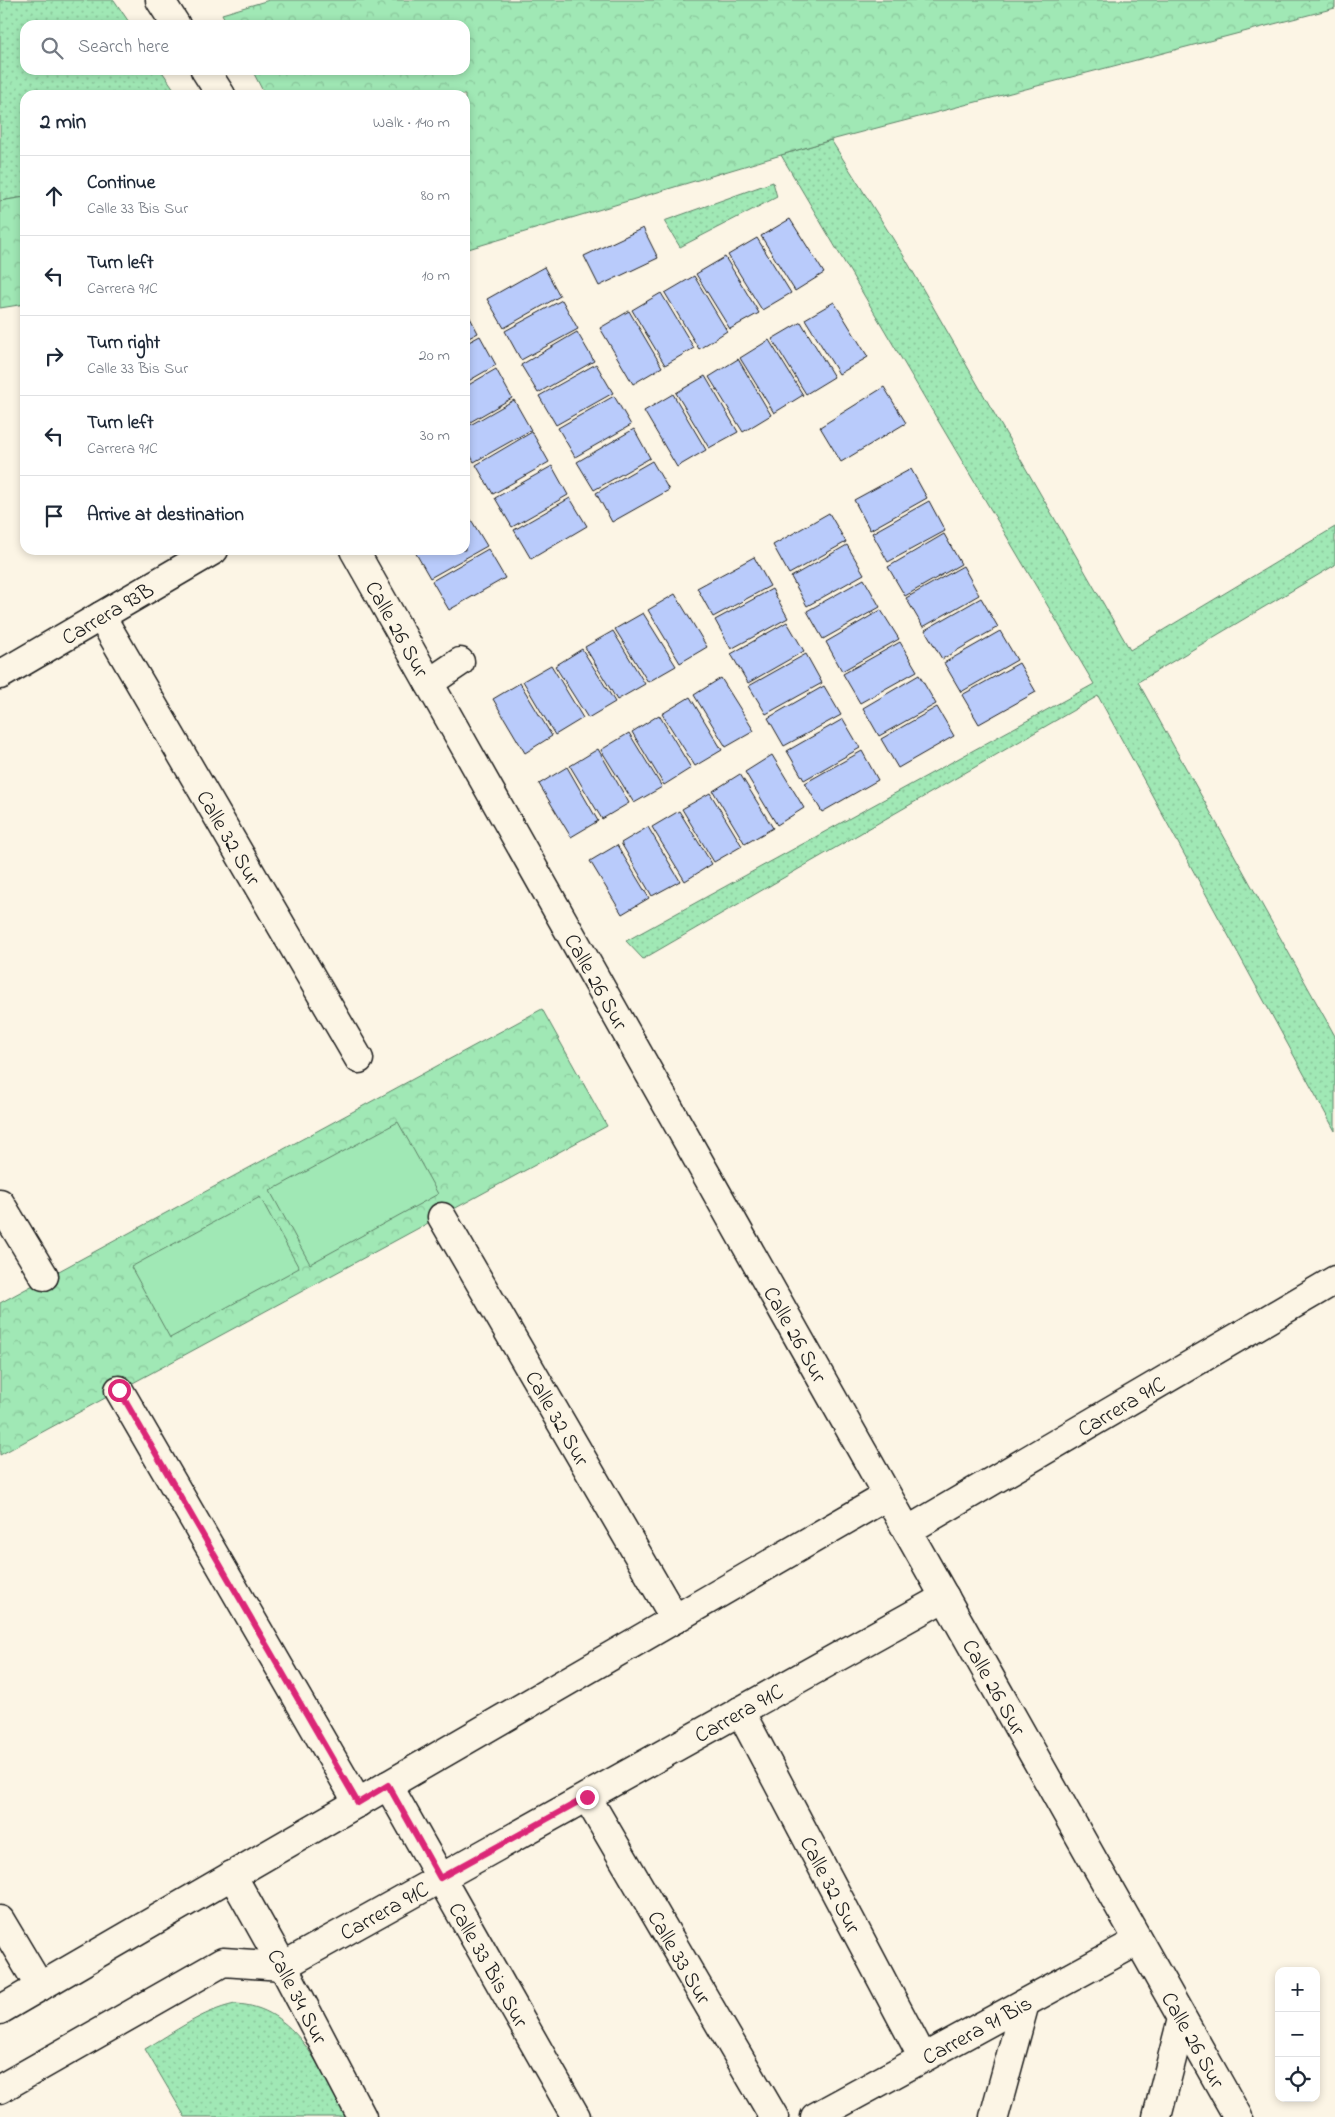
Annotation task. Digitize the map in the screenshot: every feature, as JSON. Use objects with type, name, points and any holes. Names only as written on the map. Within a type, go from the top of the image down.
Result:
[{"type":"street","points":[[160,0],[173,20]]},
{"type":"street","points":[[208,75],[217,90]]},
{"type":"street","name":"Carrera 93B","points":[[0,675],[205,555]]},
{"type":"street","name":"Calle 26 Sur","points":[[357,555],[1238,2117]]},
{"type":"street","name":"Calle 32 Sur","points":[[101,616],[359,1059]]},
{"type":"street","points":[[429,683],[460,662]]},
{"type":"street","points":[[0,1203],[44,1276]]},
{"type":"street","name":"Calle 32 Sur","points":[[442,1217],[675,1619]]},
{"type":"street","name":"Carrera 91C","points":[[906,1531],[1335,1280]]},
{"type":"street","points":[[119,1390],[358,1803]]},
{"type":"street","points":[[0,2010],[887,1496]]},
{"type":"street","name":"Carrera 91C","points":[[283,1966],[945,1598]]},
{"type":"street","name":"Calle 32 Sur","points":[[740,1711],[923,2058]]},
{"type":"street","name":"Calle 33 Bis Sur","points":[[388,1785],[576,2117]]},
{"type":"street","name":"Calle 33 Sur","points":[[587,1797],[774,2117]]},
{"type":"street","name":"Calle 34 Sur","points":[[232,1875],[283,1966],[362,2117]]},
{"type":"street","points":[[0,1920],[40,1987]]},
{"type":"street","name":"Carrera 91 Bis","points":[[815,2117],[1138,1941]]},
{"type":"street","points":[[0,2089],[222,1962],[283,1966]]},
{"type":"street","points":[[994,2117],[1025,2003]]},
{"type":"street","points":[[1157,2117],[1182,2019]]},
{"type":"green space","points":[[0,0],[114,0],[128,20],[20,20],[20,75],[164,75],[175,90],[20,90],[20,198],[0,201]]},
{"type":"green space","points":[[269,0],[1335,0],[1335,8],[831,140],[470,248],[470,90],[262,90],[255,75],[470,75],[470,20],[225,20],[222,14]]},
{"type":"green space","points":[[831,140],[905,258],[1130,650],[1335,527],[1335,565],[1138,682],[1335,1036],[1335,1131],[1098,696],[643,959],[626,941],[1094,684],[781,155]]},
{"type":"green space","points":[[773,182],[777,197],[680,247],[664,221]]},
{"type":"green space","points":[[20,198],[20,305],[0,308],[0,201]]},
{"type":"green space","points":[[542,1009],[607,1126],[0,1455],[0,1303]]},
{"type":"green space","points":[[398,1122],[438,1194],[310,1264],[270,1191]]},
{"type":"green space","points":[[260,1197],[299,1268],[170,1338],[131,1267]]},
{"type":"green space","points":[[235,2004],[256,2008],[275,2016],[290,2029],[304,2044],[316,2062],[347,2117],[185,2117],[145,2049],[200,2017]]},
{"type":"building","points":[[790,219],[824,273],[795,291],[761,236]]},
{"type":"building","points":[[643,228],[658,258],[599,286],[584,256]]},
{"type":"building","points":[[757,238],[791,293],[762,310],[728,255]]},
{"type":"building","points":[[725,257],[759,313],[730,329],[696,274]]},
{"type":"building","points":[[544,267],[560,296],[504,328],[487,299]]},
{"type":"building","points":[[694,276],[727,331],[699,349],[665,293]]},
{"type":"building","points":[[661,293],[694,348],[665,365],[632,310]]},
{"type":"building","points":[[562,300],[578,329],[521,360],[505,331]]},
{"type":"building","points":[[834,302],[868,357],[839,374],[805,319]]},
{"type":"building","points":[[629,311],[662,367],[633,384],[600,328]]},
{"type":"building","points":[[470,318],[478,333],[470,337]]},
{"type":"building","points":[[801,322],[834,377],[806,394],[772,339]]},
{"type":"building","points":[[577,332],[594,361],[538,393],[521,365]]},
{"type":"building","points":[[480,336],[496,365],[470,380],[470,341]]},
{"type":"building","points":[[769,340],[803,395],[774,413],[740,358]]},
{"type":"building","points":[[738,359],[771,415],[743,432],[709,377]]},
{"type":"building","points":[[596,364],[613,393],[556,425],[539,396]]},
{"type":"building","points":[[496,369],[512,398],[470,422],[470,384]]},
{"type":"building","points":[[705,376],[738,432],[709,448],[676,393]]},
{"type":"building","points":[[884,387],[906,423],[841,462],[820,427]]},
{"type":"building","points":[[673,394],[706,450],[677,467],[644,411]]},
{"type":"building","points":[[614,396],[631,425],[575,457],[558,428]]},
{"type":"building","points":[[514,400],[531,430],[474,462],[470,454],[470,425]]},
{"type":"building","points":[[634,429],[650,458],[594,490],[577,462]]},
{"type":"building","points":[[532,432],[549,462],[493,494],[476,465]]},
{"type":"building","points":[[652,461],[669,490],[612,522],[596,493]]},
{"type":"building","points":[[552,466],[568,495],[512,527],[495,498]]},
{"type":"building","points":[[911,469],[927,498],[870,530],[854,500]]},
{"type":"building","points":[[570,498],[587,526],[531,559],[514,530]]},
{"type":"building","points":[[929,501],[945,531],[888,562],[872,533]]},
{"type":"building","points":[[829,513],[846,542],[789,574],[773,545]]},
{"type":"building","points":[[470,518],[487,546],[430,578],[417,555],[470,555]]},
{"type":"building","points":[[944,534],[961,564],[905,596],[888,567]]},
{"type":"building","points":[[847,545],[864,574],[807,606],[791,577]]},
{"type":"building","points":[[488,549],[505,578],[449,610],[432,581]]},
{"type":"building","points":[[754,557],[770,586],[713,617],[697,588]]},
{"type":"building","points":[[963,566],[979,595],[923,627],[906,598]]},
{"type":"building","points":[[864,579],[880,607],[823,639],[807,611]]},
{"type":"building","points":[[772,589],[788,618],[731,649],[715,620]]},
{"type":"building","points":[[675,594],[707,647],[680,663],[648,610]]},
{"type":"building","points":[[981,598],[998,627],[942,659],[925,630]]},
{"type":"building","points":[[881,610],[899,639],[842,671],[826,642]]},
{"type":"building","points":[[643,613],[676,666],[648,682],[615,629]]},
{"type":"building","points":[[787,622],[804,651],[748,683],[731,654]]},
{"type":"building","points":[[613,631],[645,684],[617,700],[585,647]]},
{"type":"building","points":[[1000,631],[1017,660],[961,692],[944,663]]},
{"type":"building","points":[[900,642],[917,671],[860,703],[843,674]]},
{"type":"building","points":[[582,649],[615,702],[588,718],[555,666]]},
{"type":"building","points":[[806,654],[822,683],[766,714],[749,686]]},
{"type":"building","points":[[1019,663],[1036,692],[979,724],[962,695]]},
{"type":"building","points":[[551,665],[583,718],[555,735],[523,681]]},
{"type":"building","points":[[919,675],[936,704],[879,736],[863,708]]},
{"type":"building","points":[[721,678],[754,731],[726,747],[694,695]]},
{"type":"building","points":[[520,683],[552,736],[525,753],[493,699]]},
{"type":"building","points":[[824,686],[841,715],[784,746],[768,718]]},
{"type":"building","points":[[690,697],[722,750],[695,766],[662,714]]},
{"type":"building","points":[[937,707],[954,736],[898,768],[881,739]]},
{"type":"building","points":[[659,715],[691,768],[664,785],[632,732]]},
{"type":"building","points":[[843,719],[860,748],[804,780],[787,751]]},
{"type":"building","points":[[629,733],[662,787],[634,803],[601,750]]},
{"type":"building","points":[[598,749],[629,803],[602,819],[570,766]]},
{"type":"building","points":[[862,751],[878,780],[822,812],[805,783]]},
{"type":"building","points":[[772,755],[804,808],[777,825],[745,772]]},
{"type":"building","points":[[567,767],[598,821],[571,837],[539,784]]},
{"type":"building","points":[[740,774],[773,828],[745,844],[713,791]]},
{"type":"building","points":[[710,793],[742,846],[714,862],[682,809]]},
{"type":"building","points":[[679,811],[712,864],[685,881],[652,827]]},
{"type":"building","points":[[648,827],[680,881],[652,896],[621,843]]},
{"type":"building","points":[[617,845],[649,898],[622,914],[590,861]]},
{"type":"route","points":[[119,1390],[358,1803],[388,1785],[440,1878],[587,1797]]}]
